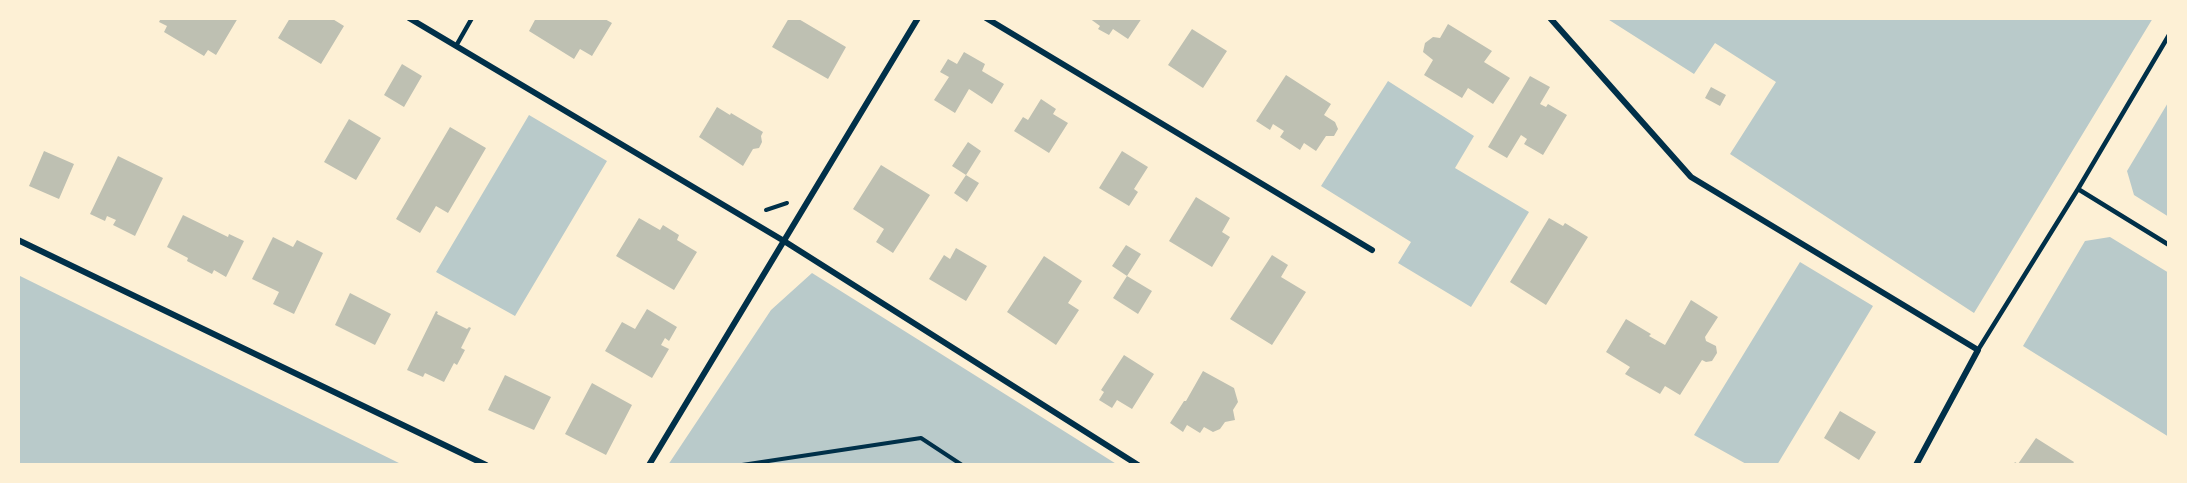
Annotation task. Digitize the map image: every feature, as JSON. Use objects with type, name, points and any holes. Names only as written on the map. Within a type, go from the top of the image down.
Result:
[{"type":"street","points":[[409,18],[784,241],[1138,465]]},
{"type":"street","points":[[649,465],[918,18]]},
{"type":"street","points":[[986,18],[1372,250]]},
{"type":"street","points":[[1550,18],[1691,177],[1978,350],[1916,465]]},
{"type":"street","points":[[18,240],[486,465]]},
{"type":"lane","points":[[456,46],[472,18]]},
{"type":"lane","points":[[1978,350],[2078,189],[2169,35]]},
{"type":"lane","points":[[2078,189],[2169,244]]},
{"type":"path","points":[[742,465],[921,438],[962,465]]},
{"type":"shaded area","points":[[1606,18],[2153,18],[1974,313],[1730,154],[1776,82],[1715,43],[1694,74]]},
{"type":"shaded area","points":[[1388,81],[1474,136],[1455,168],[1529,212],[1471,307],[1398,263],[1411,242],[1321,186]]},
{"type":"shaded area","points":[[2169,101],[2169,217],[2134,195],[2127,171]]},
{"type":"shaded area","points":[[529,115],[607,161],[515,316],[436,272]]},
{"type":"shaded area","points":[[2110,237],[2169,273],[2169,437],[2023,346],[2085,241]]},
{"type":"shaded area","points":[[1800,262],[1873,306],[1777,465],[1748,465],[1694,435]]},
{"type":"shaded area","points":[[812,273],[1118,465],[668,465],[771,310]]},
{"type":"shaded area","points":[[18,275],[403,465],[18,465]]},
{"type":"building","points":[[161,18],[238,18],[216,55],[208,50],[204,56],[164,32],[167,26],[159,22]]},
{"type":"building","points":[[290,18],[331,18],[344,26],[321,64],[278,38]]},
{"type":"building","points":[[536,18],[603,18],[612,23],[592,56],[580,49],[574,59],[529,31]]},
{"type":"building","points":[[789,18],[797,18],[846,47],[828,79],[772,47]]},
{"type":"building","points":[[1089,18],[1142,18],[1128,39],[1113,29],[1109,35],[1098,29],[1100,26]]},
{"type":"building","points":[[1448,24],[1492,51],[1484,62],[1510,78],[1493,104],[1468,88],[1462,98],[1424,75],[1433,60],[1423,52],[1425,43],[1433,37],[1440,38]]},
{"type":"building","points":[[1192,29],[1227,51],[1203,88],[1168,65]]},
{"type":"building","points":[[964,52],[985,64],[982,71],[1004,84],[992,104],[969,89],[955,113],[934,100],[949,77],[940,72],[948,59],[957,64]]},
{"type":"building","points":[[402,64],[422,76],[404,107],[384,95]]},
{"type":"building","points":[[1286,75],[1331,104],[1324,115],[1335,122],[1338,129],[1334,136],[1326,136],[1316,151],[1304,143],[1300,150],[1280,137],[1284,131],[1273,124],[1270,130],[1256,121]]},
{"type":"building","points":[[1530,76],[1550,87],[1540,104],[1546,107],[1548,104],[1567,115],[1543,155],[1524,144],[1527,139],[1521,135],[1507,158],[1488,147]]},
{"type":"building","points":[[1711,87],[1726,95],[1720,106],[1705,98]]},
{"type":"building","points":[[1041,99],[1056,109],[1053,114],[1068,123],[1049,153],[1014,131],[1023,117],[1028,120]]},
{"type":"building","points":[[717,107],[763,132],[759,148],[753,149],[743,166],[699,137]]},
{"type":"building","points":[[349,119],[381,138],[356,180],[324,162]]},
{"type":"building","points":[[450,127],[486,148],[448,213],[436,206],[420,233],[396,219]]},
{"type":"building","points":[[968,142],[981,151],[966,175],[952,166]]},
{"type":"building","points":[[44,151],[74,164],[59,199],[29,186]]},
{"type":"building","points":[[1122,151],[1148,167],[1134,189],[1138,192],[1129,206],[1099,188]]},
{"type":"building","points":[[118,156],[163,178],[135,236],[113,225],[116,220],[107,216],[105,221],[90,214]]},
{"type":"building","points":[[881,165],[930,195],[893,253],[876,242],[884,229],[853,209]]},
{"type":"building","points":[[966,175],[979,183],[967,202],[954,193]]},
{"type":"building","points":[[1196,197],[1230,218],[1222,232],[1230,237],[1212,267],[1169,241]]},
{"type":"building","points":[[183,215],[228,237],[229,234],[244,241],[226,277],[214,270],[212,274],[167,247]]},
{"type":"building","points":[[639,218],[660,230],[663,225],[679,235],[677,240],[697,252],[674,290],[616,256]]},
{"type":"building","points":[[1549,218],[1563,226],[1565,223],[1588,237],[1546,305],[1510,282]]},
{"type":"building","points":[[273,237],[293,247],[297,240],[323,253],[294,314],[273,304],[279,292],[252,279]]},
{"type":"building","points":[[1126,245],[1141,254],[1127,276],[1112,266]]},
{"type":"building","points":[[956,248],[987,266],[966,301],[929,279],[944,255],[950,259]]},
{"type":"building","points":[[1272,255],[1288,265],[1281,277],[1306,292],[1272,345],[1230,319]]},
{"type":"building","points":[[1044,256],[1082,281],[1068,303],[1079,310],[1056,345],[1007,312]]},
{"type":"building","points":[[1127,276],[1152,291],[1138,314],[1113,298]]},
{"type":"building","points":[[350,293],[391,314],[375,345],[335,325]]},
{"type":"building","points":[[1691,300],[1718,317],[1705,337],[1706,341],[1716,346],[1717,353],[1712,361],[1702,360],[1680,395],[1665,386],[1660,394],[1625,374],[1630,367],[1606,352],[1626,319],[1665,345]]},
{"type":"building","points":[[647,309],[677,327],[669,341],[665,338],[661,345],[669,349],[652,378],[605,351],[622,322],[635,329]]},
{"type":"building","points":[[436,311],[437,314],[467,329],[471,328],[461,348],[465,350],[457,365],[454,363],[444,382],[425,373],[423,377],[407,370]]},
{"type":"building","points":[[1124,355],[1154,374],[1132,409],[1117,400],[1112,408],[1099,400],[1104,392],[1101,390]]},
{"type":"building","points":[[1203,371],[1234,388],[1238,402],[1233,410],[1235,420],[1225,422],[1220,429],[1213,432],[1204,427],[1200,433],[1187,425],[1183,432],[1170,423]]},
{"type":"building","points":[[505,375],[551,397],[534,430],[488,410]]},
{"type":"building","points":[[592,383],[632,405],[606,455],[565,434]]},
{"type":"building","points":[[1840,411],[1876,432],[1859,460],[1824,438]]},
{"type":"building","points":[[2036,438],[2074,462],[2072,465],[2013,465],[2015,462],[2018,464]]}]
